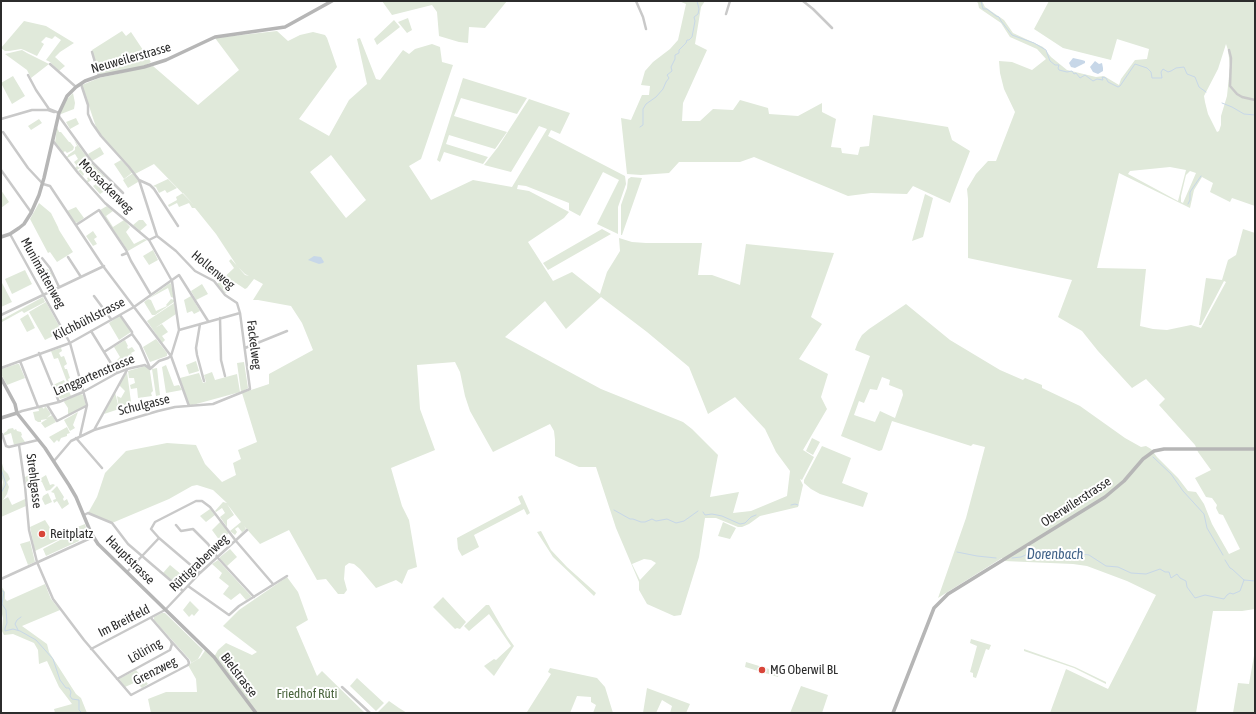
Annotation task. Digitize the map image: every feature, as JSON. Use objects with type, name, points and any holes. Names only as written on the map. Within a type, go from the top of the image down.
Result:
[{"type":"street","name":"Neuweilerstrasse","points":[[1,237],[10,234],[24,224],[31,213],[42,184],[58,114],[67,96],[76,87],[99,76],[144,67],[166,60],[218,36],[286,26],[332,1]]},
{"type":"street","points":[[636,1],[643,17],[646,29]]},
{"type":"street","points":[[726,14],[730,1]]},
{"type":"street","points":[[802,1],[813,9],[832,28]]},
{"type":"street","points":[[1229,50],[1231,58],[1230,86],[1242,97],[1255,100]]},
{"type":"street","points":[[92,52],[99,76]]},
{"type":"street","points":[[50,64],[76,87]]},
{"type":"street","points":[[28,74],[45,104],[49,109],[58,114],[92,162],[123,193]]},
{"type":"street","points":[[81,84],[88,105],[88,114],[92,123],[101,136],[139,180],[158,236],[149,240],[172,281],[179,330],[171,356]]},
{"type":"street","points":[[1,119],[32,110],[48,110],[54,112]]},
{"type":"street","points":[[3,132],[28,168],[42,184],[50,186],[104,266],[171,356],[189,406]]},
{"type":"street","name":"Moosackerweg","points":[[53,141],[78,173],[105,203],[149,240]]},
{"type":"street","points":[[1,170],[31,213]]},
{"type":"street","points":[[139,180],[150,185],[154,189],[178,226]]},
{"type":"street","points":[[76,225],[99,210],[126,250],[126,253],[151,295]]},
{"type":"street","name":"Munimattenweg","points":[[10,234],[70,343],[87,405]]},
{"type":"street","name":"Hollenweg","points":[[158,236],[176,251],[195,271],[214,281],[225,295],[237,303]]},
{"type":"street","points":[[122,255],[126,253]]},
{"type":"street","points":[[68,257],[81,277]]},
{"type":"street","points":[[42,258],[50,268],[59,287]]},
{"type":"street","points":[[1,315],[104,266]]},
{"type":"street","name":"Kilchbühlstrasse","points":[[1,368],[70,343],[134,307],[179,275],[208,321]]},
{"type":"street","points":[[94,296],[111,319]]},
{"type":"street","name":"Fackelweg","points":[[237,303],[240,313],[250,389]]},
{"type":"street","points":[[179,330],[240,313]]},
{"type":"street","points":[[120,315],[141,346],[150,369]]},
{"type":"street","points":[[220,318],[221,360],[225,376]]},
{"type":"street","points":[[200,324],[196,355],[204,381]]},
{"type":"street","points":[[91,331],[117,373]]},
{"type":"street","points":[[245,348],[286,331]]},
{"type":"street","points":[[104,352],[132,334]]},
{"type":"street","points":[[39,353],[59,402]]},
{"type":"street","name":"Langgartenstrasse","points":[[17,413],[59,402],[84,392],[127,369],[145,365],[150,369],[159,361],[171,356]]},
{"type":"street","points":[[20,361],[38,407]]},
{"type":"street","points":[[94,430],[127,369]]},
{"type":"street","name":"Hauptstrasse","points":[[1,378],[15,404],[17,413],[54,461],[76,497],[93,537],[100,547],[206,649]]},
{"type":"street","name":"Schulgasse","points":[[54,461],[69,443],[76,438],[94,430],[158,411],[213,404],[250,389]]},
{"type":"street","points":[[47,405],[57,421],[87,405]]},
{"type":"street","points":[[80,436],[87,405]]},
{"type":"street","points":[[1,418],[17,413]]},
{"type":"street","points":[[2,434],[7,447],[19,445]]},
{"type":"street","points":[[76,438],[102,468]]},
{"type":"street","name":"Strehlgasse","points":[[38,440],[19,445],[29,530],[37,562],[53,599],[91,649],[131,695]]},
{"type":"street","name":"Oberwilerstrasse","points":[[893,713],[934,608],[948,594],[1114,491],[1150,453],[1164,449],[1255,449]]},
{"type":"street","points":[[200,573],[159,538],[151,529],[154,522],[196,501],[202,501],[210,507],[236,541],[273,584]]},
{"type":"street","points":[[84,514],[88,513],[112,522],[125,542],[183,591]]},
{"type":"street","points":[[176,525],[181,531],[193,529],[254,596]]},
{"type":"street","name":"Rüttigrabenweg","points":[[166,610],[200,573],[247,530]]},
{"type":"street","points":[[2,578],[93,537]]},
{"type":"street","points":[[127,572],[159,538]]},
{"type":"street","points":[[188,586],[229,615],[239,606],[287,576]]},
{"type":"street","name":"Im Breitfeld","points":[[91,649],[166,610]]},
{"type":"street","name":"Löliring","points":[[117,679],[165,654],[172,647],[171,641],[151,618]]},
{"type":"street","name":"Grenzweg","points":[[131,695],[188,666],[188,660],[171,641]]},
{"type":"street","name":"Bielstrasse","points":[[206,649],[218,662],[256,713]]},
{"type":"street","points":[[342,687],[370,713]]},
{"type":"green space","points":[[382,1],[507,1],[485,28],[469,27],[468,43],[439,36],[437,12],[432,5],[392,15]]},
{"type":"green space","points":[[679,1],[705,1],[701,7],[695,44],[707,50],[683,103],[682,121],[700,121],[713,109],[733,110],[740,100],[768,108],[769,114],[798,116],[822,103],[822,112],[836,119],[831,147],[841,148],[842,153],[858,155],[860,147],[869,146],[873,115],[948,127],[952,140],[970,151],[950,203],[913,186],[907,194],[871,193],[848,196],[754,157],[740,162],[679,162],[669,173],[641,175],[627,174],[621,118],[631,120],[642,95],[649,95],[650,86],[641,85],[645,71],[678,40],[686,4]]},
{"type":"green space","points":[[976,1],[982,1],[985,7],[1004,20],[1013,33],[1043,47],[1051,57],[1067,70],[1096,77],[1104,76],[1119,85],[1121,79],[1135,60],[1147,59],[1149,49],[1117,39],[1111,60],[1063,48],[1034,29],[1049,1],[1255,1],[1255,206],[1232,198],[1230,202],[1210,192],[1213,183],[1202,177],[1194,190],[1190,208],[1119,173],[1097,268],[1146,269],[1140,326],[1167,330],[1191,325],[1201,328],[1226,282],[1224,281],[1201,325],[1199,325],[1206,278],[1222,280],[1228,260],[1236,255],[1243,229],[1255,233],[1255,609],[1242,611],[1213,611],[1196,713],[1050,713],[1066,669],[1108,689],[1156,595],[1127,581],[1087,566],[1004,561],[1002,558],[938,598],[966,518],[985,447],[973,444],[971,446],[892,421],[882,450],[879,451],[841,436],[870,356],[855,350],[858,342],[862,335],[869,329],[906,304],[950,340],[1000,370],[1023,380],[1025,378],[1042,385],[1042,388],[1080,406],[1125,438],[1141,447],[1146,446],[1151,449],[1188,491],[1196,492],[1204,504],[1212,524],[1229,554],[1240,549],[1223,515],[1219,514],[1216,508],[1217,505],[1212,498],[1206,497],[1195,478],[1211,470],[1198,452],[1195,445],[1159,405],[1165,399],[1146,379],[1132,388],[1082,331],[1058,317],[1072,280],[968,258],[967,189],[976,174],[988,161],[996,161],[1015,112],[1004,89],[999,61],[1012,62],[1032,70],[1046,59],[1037,49],[1010,37],[1001,23],[979,8]],"holes":[[[1226,44],[1230,66],[1227,96],[1221,116],[1221,125],[1219,131],[1217,132],[1208,114],[1204,96],[1218,69]],[[1170,167],[1186,170],[1178,201],[1128,174],[1130,171]],[[1190,171],[1196,173],[1183,203],[1181,202],[1181,196],[1186,175]],[[882,377],[890,380],[889,385],[902,390],[903,395],[895,418],[880,411],[875,422],[854,415],[859,401],[864,403],[870,389],[877,390]]]},
{"type":"green space","points":[[408,18],[412,30],[407,33],[398,22]]},
{"type":"green space","points":[[394,20],[400,27],[377,45],[374,39]]},
{"type":"green space","points":[[24,21],[46,26],[74,43],[55,57],[65,66],[59,71],[46,60],[61,40],[55,36],[52,39],[46,37],[41,42],[44,44],[37,56],[21,49],[5,51],[1,48]]},
{"type":"green space","points":[[122,31],[126,36],[131,32],[151,62],[144,66],[99,74],[92,50]]},
{"type":"green space","points":[[277,31],[288,41],[300,35],[313,32],[325,35],[337,67],[299,119],[329,136],[349,100],[367,84],[357,39],[360,38],[376,79],[380,80],[403,50],[409,54],[415,49],[432,44],[440,47],[442,62],[453,65],[421,159],[409,166],[431,200],[473,180],[512,187],[547,129],[539,126],[511,172],[484,165],[498,147],[529,99],[570,113],[560,134],[551,130],[548,136],[625,176],[626,184],[618,207],[618,234],[597,224],[619,180],[603,172],[580,216],[569,210],[569,203],[526,186],[518,185],[517,189],[529,191],[569,212],[564,218],[528,242],[553,281],[572,272],[600,294],[607,272],[620,251],[619,238],[632,242],[646,243],[702,243],[698,275],[712,275],[740,285],[746,244],[834,253],[811,317],[822,324],[799,359],[828,374],[821,397],[827,409],[803,450],[814,457],[802,480],[800,479],[803,485],[798,507],[760,516],[742,527],[738,527],[716,518],[705,518],[699,557],[681,615],[674,616],[647,604],[639,590],[639,582],[616,528],[596,467],[579,467],[555,456],[554,431],[550,424],[493,452],[470,411],[460,372],[455,362],[417,365],[420,409],[435,450],[391,468],[402,506],[409,520],[417,567],[408,570],[402,584],[396,580],[376,588],[360,569],[354,564],[349,563],[345,566],[344,579],[347,590],[344,594],[338,594],[326,579],[317,580],[289,530],[260,544],[244,526],[246,529],[236,538],[242,532],[238,527],[235,529],[237,532],[235,535],[230,531],[241,522],[227,504],[234,515],[227,520],[227,527],[220,517],[225,513],[222,508],[216,512],[215,511],[223,502],[227,503],[213,490],[197,485],[192,486],[169,499],[112,523],[88,513],[97,497],[105,473],[126,451],[167,443],[196,445],[205,464],[222,482],[236,475],[233,463],[241,459],[238,450],[257,442],[242,393],[269,384],[269,374],[313,350],[302,323],[291,306],[253,300],[263,284],[254,279],[245,289],[236,283],[226,293],[224,292],[217,284],[234,268],[229,261],[231,259],[237,265],[216,234],[195,208],[192,208],[189,203],[179,207],[177,203],[169,207],[168,205],[177,200],[176,197],[183,193],[154,164],[135,174],[97,130],[82,85],[99,78],[153,66],[198,105],[239,70],[215,38]],"holes":[[[331,155],[366,200],[346,218],[310,172]],[[601,297],[647,332],[689,367],[708,414],[735,397],[765,429],[776,452],[790,471],[787,496],[751,511],[733,513],[739,492],[710,497],[718,455],[683,422],[601,389],[505,337],[545,301],[566,329]],[[644,559],[651,560],[656,563],[640,580],[632,564]]]},
{"type":"green space","points":[[22,50],[49,64],[31,78],[27,70],[5,54]]},
{"type":"green space","points":[[13,76],[25,96],[12,104],[1,83]]},
{"type":"green space","points":[[463,78],[527,98],[517,114],[461,98],[454,116],[507,132],[495,149],[449,135],[446,144],[488,157],[483,164],[444,152],[440,162],[437,160]]},
{"type":"green space","points":[[73,93],[75,103],[74,109],[61,114],[60,111],[66,100]]},
{"type":"green space","points":[[76,118],[79,124],[70,129],[66,122]]},
{"type":"green space","points":[[39,119],[42,123],[31,130],[28,126]]},
{"type":"green space","points":[[57,127],[59,132],[61,132],[74,147],[73,150],[67,153],[65,151],[63,153],[55,143]]},
{"type":"green space","points":[[74,140],[90,161],[77,170],[75,168],[77,166],[74,162],[78,159],[75,154],[67,158],[66,157],[75,150],[75,147],[77,146]]},
{"type":"green space","points":[[100,147],[104,154],[92,161],[88,154]]},
{"type":"green space","points":[[121,160],[133,172],[124,179],[114,164]]},
{"type":"green space","points":[[91,163],[105,177],[95,183],[93,179],[87,183],[87,178],[89,177],[87,174],[86,175],[88,172],[86,167],[81,170],[84,174],[83,176],[78,171]]},
{"type":"green space","points":[[133,173],[138,179],[138,182],[128,188],[123,180]]},
{"type":"green space","points":[[631,177],[642,178],[621,235],[621,205],[627,188],[628,179]]},
{"type":"green space","points":[[168,179],[177,188],[167,193],[165,190],[159,193],[156,187],[153,186]]},
{"type":"green space","points":[[99,182],[106,190],[100,194],[93,186]]},
{"type":"green space","points":[[1,190],[9,202],[1,208]]},
{"type":"green space","points":[[925,194],[933,198],[923,237],[912,241]]},
{"type":"green space","points":[[39,203],[51,213],[59,230],[73,252],[57,262],[50,252],[48,253],[30,219]]},
{"type":"green space","points":[[107,206],[113,211],[106,216],[113,227],[124,220],[130,227],[126,232],[134,244],[144,239],[147,240],[128,251],[100,210]]},
{"type":"green space","points":[[76,207],[84,218],[77,223],[67,211]]},
{"type":"green space","points":[[139,220],[143,220],[147,225],[140,231],[133,225]]},
{"type":"green space","points":[[602,229],[611,234],[548,270],[543,263]]},
{"type":"green space","points":[[93,231],[97,237],[94,239],[97,244],[93,246],[86,236]]},
{"type":"green space","points":[[153,250],[158,260],[149,265],[143,256]]},
{"type":"green space","points":[[48,269],[53,276],[46,280],[42,274]]},
{"type":"green space","points":[[25,270],[32,284],[12,294],[5,279]]},
{"type":"green space","points":[[1,281],[12,302],[1,307]]},
{"type":"green space","points":[[170,283],[171,284],[174,298],[171,297],[168,288],[148,299]]},
{"type":"green space","points":[[202,284],[208,294],[196,300],[191,291]]},
{"type":"green space","points":[[191,296],[200,311],[194,314],[192,311],[187,313],[184,300]]},
{"type":"green space","points":[[43,297],[45,302],[24,313],[22,311],[2,322],[1,320]]},
{"type":"green space","points":[[148,299],[151,300],[156,311],[167,306],[166,305],[171,299],[174,300],[174,302],[155,315],[152,315],[144,302]]},
{"type":"green space","points":[[46,302],[63,333],[58,336],[57,334],[45,340],[29,312]]},
{"type":"green space","points":[[174,303],[176,314],[155,328],[162,324],[168,332],[162,336],[165,340],[162,343],[147,321]]},
{"type":"green space","points":[[28,314],[35,328],[27,332],[20,319]]},
{"type":"green space","points":[[121,316],[131,332],[119,340],[109,323]]},
{"type":"green space","points":[[156,339],[167,353],[167,356],[150,362],[143,347]]},
{"type":"green space","points":[[125,340],[128,349],[132,347],[135,351],[131,353],[133,356],[119,364],[117,360],[120,357],[114,347]]},
{"type":"green space","points":[[61,348],[62,351],[59,353],[61,357],[64,356],[67,364],[64,366],[65,369],[67,369],[70,378],[68,379],[72,389],[70,390],[58,358],[54,359],[51,351]]},
{"type":"green space","points":[[196,361],[199,371],[189,374],[186,365]]},
{"type":"green space","points":[[244,362],[248,388],[241,392],[237,363]]},
{"type":"green space","points":[[19,364],[25,378],[7,385],[1,374],[1,369]]},
{"type":"green space","points":[[149,365],[153,391],[151,393],[152,396],[138,398],[137,388],[131,389],[130,385],[135,383],[134,378],[129,378],[128,371]]},
{"type":"green space","points":[[166,365],[174,386],[179,385],[182,390],[166,393],[162,367]]},
{"type":"green space","points":[[157,368],[160,395],[156,396],[152,369]]},
{"type":"green space","points":[[127,372],[132,409],[125,410],[124,406],[119,408],[117,396],[121,398],[125,391],[119,385]]},
{"type":"green space","points":[[212,372],[215,380],[237,374],[240,392],[189,406],[180,378],[199,373],[203,383],[206,382],[204,375]]},
{"type":"green space","points":[[64,380],[71,396],[60,399],[53,385]]},
{"type":"green space","points":[[115,392],[119,409],[104,414]]},
{"type":"green space","points":[[81,394],[83,395],[86,405],[68,415],[68,408],[64,402],[65,400]]},
{"type":"green space","points":[[45,406],[51,414],[47,418],[52,415],[56,422],[45,428],[41,423],[47,419],[38,422],[35,420],[33,412],[39,411],[38,407],[42,407],[44,409]]},
{"type":"green space","points":[[78,412],[73,425],[75,428],[70,431],[64,420]]},
{"type":"green space","points":[[67,427],[70,433],[61,438],[59,442],[57,440],[54,443],[49,437]]},
{"type":"green space","points":[[13,428],[14,430],[16,429],[17,431],[21,432],[21,436],[25,442],[14,445],[11,433],[3,436],[8,429]]},
{"type":"green space","points":[[812,438],[820,442],[813,455],[806,451]]},
{"type":"green space","points":[[822,446],[851,458],[842,483],[868,493],[863,507],[820,494],[804,483],[804,480]]},
{"type":"green space","points":[[1,460],[4,470],[10,479],[7,482],[9,487],[7,494],[3,500],[8,497],[12,505],[25,499],[26,506],[1,517],[1,489],[3,482],[1,475]]},
{"type":"green space","points":[[37,471],[39,475],[26,483],[25,477]]},
{"type":"green space","points":[[46,475],[50,485],[55,485],[50,490],[46,491],[42,482],[38,480]]},
{"type":"green space","points":[[57,486],[64,497],[64,501],[67,499],[69,504],[62,509],[57,501],[54,503],[53,500],[56,499],[54,493],[51,492]]},
{"type":"green space","points":[[48,493],[52,502],[45,505],[42,499],[43,496]]},
{"type":"green space","points":[[522,495],[530,513],[527,515],[524,509],[474,535],[479,547],[462,556],[458,549],[457,538],[521,504],[518,497]]},
{"type":"green space","points":[[210,509],[215,515],[206,522],[200,516]]},
{"type":"green space","name":"Reitplatz","points":[[45,520],[58,540],[35,551],[30,527]]},
{"type":"green space","points":[[221,521],[229,533],[220,541],[212,530]]},
{"type":"green space","points":[[723,522],[736,528],[730,539],[718,536]]},
{"type":"green space","points":[[85,524],[89,537],[82,540],[75,528]]},
{"type":"green space","points":[[541,531],[551,550],[567,567],[596,593],[594,596],[553,557],[537,532]]},
{"type":"green space","points":[[75,532],[79,541],[46,556],[43,549]]},
{"type":"green space","name":"Reitplatz","points":[[30,541],[35,562],[28,565],[20,544]]},
{"type":"green space","points":[[230,549],[237,557],[227,566],[220,559],[220,557]]},
{"type":"green space","points":[[218,560],[251,597],[246,600],[240,593],[231,600],[223,594],[229,586],[219,578],[222,573],[212,564]]},
{"type":"green space","points":[[170,565],[182,575],[175,583],[163,573]]},
{"type":"green space","name":"Friedhof Rüti","points":[[287,577],[298,592],[308,620],[296,627],[317,676],[322,671],[365,713],[151,713],[148,699],[166,692],[197,692],[196,679],[188,665],[200,658],[206,649],[214,657],[218,650],[226,643],[252,655],[257,652],[223,626],[239,610]]},
{"type":"green space","points":[[45,584],[51,599],[60,610],[22,626],[47,644],[49,652],[76,694],[81,698],[87,713],[55,713],[54,709],[72,704],[59,687],[47,661],[39,664],[38,650],[34,643],[13,634],[4,635],[2,631],[3,618],[1,610],[1,586],[5,592],[5,599],[7,601]]},
{"type":"green space","points":[[443,597],[466,622],[460,629],[455,629],[433,607]]},
{"type":"green space","points":[[190,601],[199,610],[194,616],[192,614],[189,617],[183,610]]},
{"type":"green space","points":[[486,605],[489,605],[514,646],[494,676],[484,666],[494,659],[496,660],[511,646],[489,614],[469,631],[464,626]]},
{"type":"green space","points":[[165,613],[203,650],[198,659],[191,663],[154,620],[154,617]]},
{"type":"green space","points":[[971,639],[991,645],[989,650],[986,649],[976,678],[973,677],[973,673],[970,672],[977,646],[970,643]]},
{"type":"green space","points":[[1024,649],[1075,667],[1106,682],[1106,684],[1074,668],[1024,651]]},
{"type":"green space","points":[[1255,650],[1255,713],[1233,713],[1238,683],[1249,684]]},
{"type":"green space","name":"MG Oberwil BL","points":[[746,662],[779,672],[778,677],[745,667]]},
{"type":"green space","points":[[550,668],[597,678],[605,687],[613,713],[593,713],[596,705],[591,702],[591,697],[577,696],[570,713],[527,712],[551,674],[548,672]]},
{"type":"green space","points":[[136,670],[148,684],[142,688],[136,682],[125,687],[119,679]]},
{"type":"green space","points":[[357,678],[384,703],[376,711],[350,686]]},
{"type":"green space","points":[[801,686],[828,695],[822,713],[790,713]]},
{"type":"green space","points":[[647,688],[690,704],[686,713],[670,713],[672,706],[662,700],[656,713],[643,713]]},
{"type":"green space","points":[[389,701],[399,708],[407,713],[377,713]]},
{"type":"water","points":[[1073,58],[1085,61],[1085,63],[1075,68],[1071,67],[1069,63]]},
{"type":"water","points":[[1095,61],[1099,64],[1102,63],[1103,71],[1098,74],[1093,72],[1090,67]]},
{"type":"water","points":[[314,256],[321,257],[324,262],[319,264],[308,260]]},
{"type":"waterway","points":[[640,127],[643,125],[643,109],[646,104],[656,97],[663,89],[669,78],[667,75],[672,71],[671,67],[675,59],[675,55],[679,53],[679,50],[687,40],[692,37],[695,21],[694,17],[698,14],[699,9],[697,1]]},
{"type":"waterway","points":[[981,1],[983,9],[987,9],[999,17],[1012,35],[1034,43],[1046,50],[1050,61],[1055,65],[1059,65],[1059,70],[1067,72],[1072,71],[1080,78],[1085,75],[1093,81],[1097,79],[1103,80],[1102,77],[1106,78],[1108,82],[1118,87],[1135,64],[1147,68],[1151,72],[1152,78],[1162,78],[1161,72],[1163,69],[1168,72],[1176,68],[1184,67],[1187,74],[1195,77],[1199,87],[1206,92]]},
{"type":"waterway","points":[[1222,103],[1244,114],[1255,115]]},
{"type":"waterway","points":[[1188,204],[1190,200],[1190,192],[1201,176]]},
{"type":"waterway","points":[[1153,457],[1171,474],[1183,491],[1204,514],[1207,528],[1223,555]]},
{"type":"waterway","points":[[1,469],[6,484],[1,493]]},
{"type":"waterway","points":[[791,505],[798,505]]},
{"type":"waterway","points":[[614,510],[630,519],[641,522],[652,519],[656,521],[667,519],[676,523],[684,521],[698,511]]},
{"type":"waterway","points":[[703,512],[705,515],[712,514],[722,516],[740,524],[745,523],[751,517],[756,515]]},
{"type":"waterway","name":"Dorenbach","points":[[957,552],[996,558]]},
{"type":"waterway","name":"Dorenbach","points":[[1012,558],[1021,557],[1028,554],[1048,557],[1073,553],[1089,555],[1106,566],[1118,567],[1131,573],[1146,574],[1160,569],[1165,572],[1169,572],[1171,578],[1177,574],[1180,578],[1186,581],[1187,587],[1195,598],[1205,595],[1224,599],[1230,593],[1233,594],[1240,591],[1244,580],[1255,581]]},
{"type":"waterway","points":[[1225,560],[1230,568],[1244,580]]},
{"type":"waterway","points":[[1,590],[4,592],[2,604],[6,610],[7,623],[5,631],[13,629],[20,631],[36,640],[53,659],[60,680],[66,688],[69,688],[72,699],[79,700],[79,710],[82,713]]},
{"type":"waterway","points":[[18,630],[15,624],[21,617]]},
{"type":"place","name":"Reitplatz","points":[[42,534]]},
{"type":"place","name":"MG Oberwil BL","points":[[762,670]]}]
